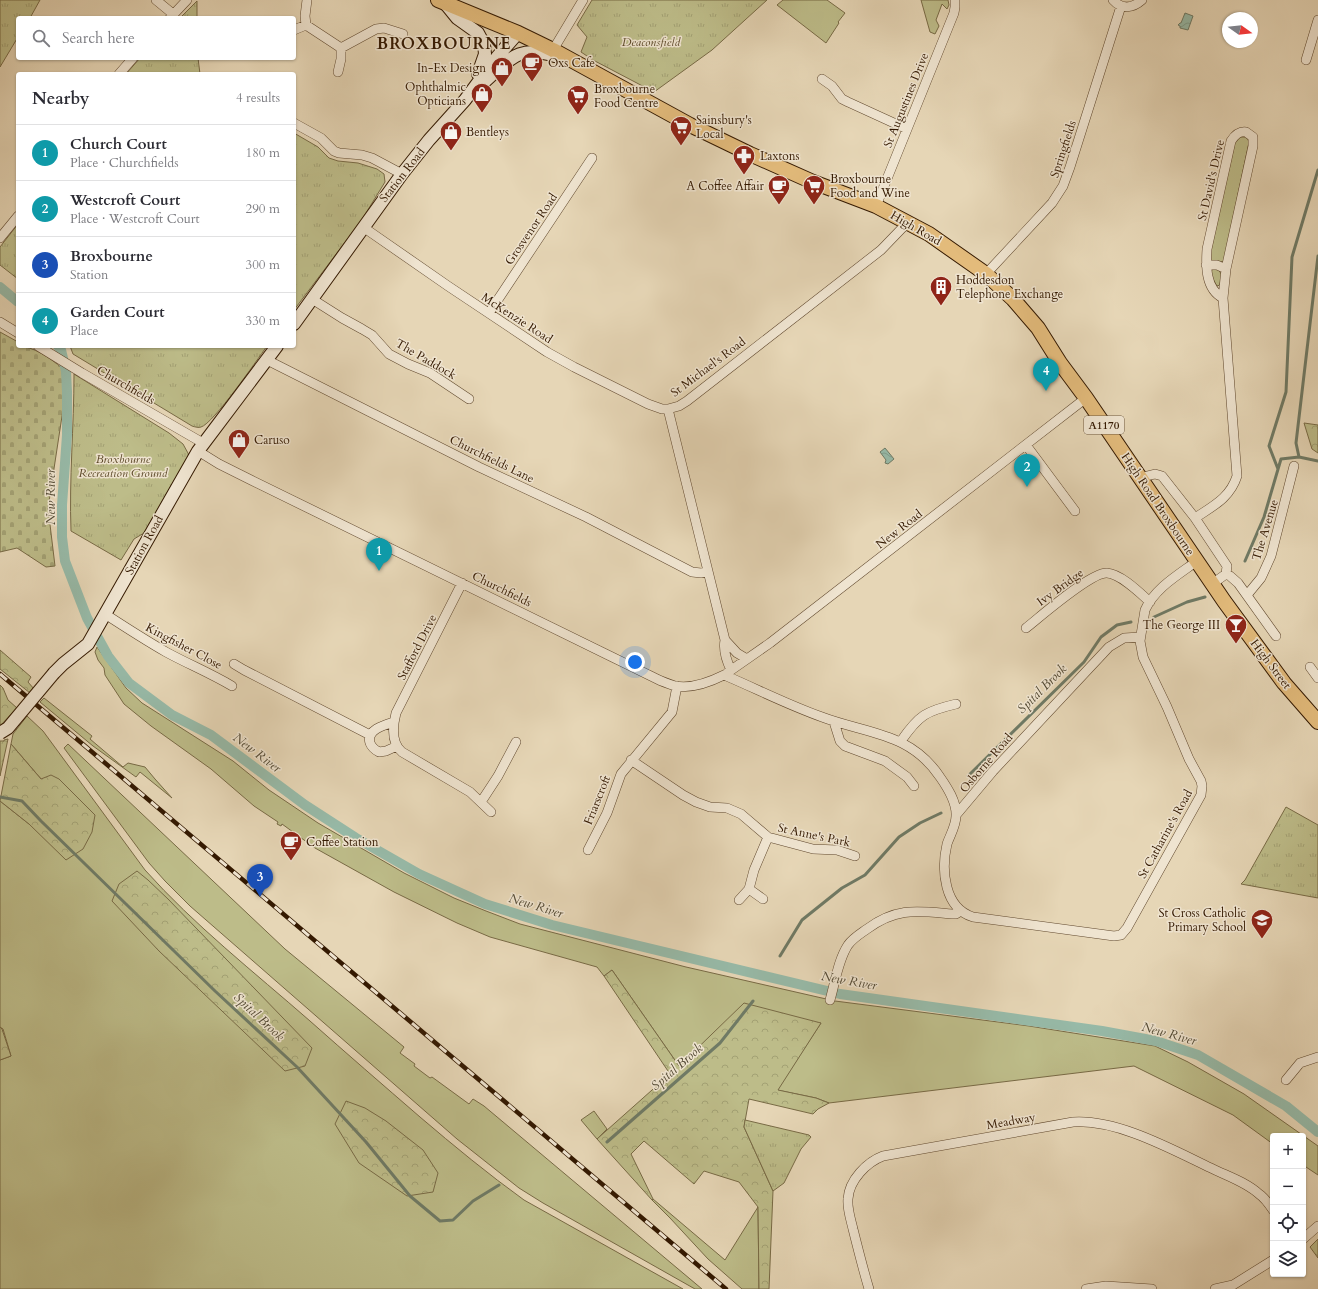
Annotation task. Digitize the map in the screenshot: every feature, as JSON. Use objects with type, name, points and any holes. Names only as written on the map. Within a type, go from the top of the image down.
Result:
[{"type":"main road","name":"A1170","points":[[441,1],[518,33]]},
{"type":"main road","points":[[441,1],[457,18],[478,33],[484,45],[485,54],[481,69],[465,100]]},
{"type":"main road","name":"High Road","points":[[518,33],[570,59],[706,133],[813,182],[876,206],[929,234],[986,274]]},
{"type":"main road","points":[[518,33],[523,52]]},
{"type":"main road","name":"Station Road","points":[[296,321],[402,174],[429,140],[465,100],[497,57],[518,33]]},
{"type":"main road","points":[[465,100],[514,56],[523,52],[543,52],[570,59]]},
{"type":"main road","name":"High Road Broxbourne","points":[[986,274],[1013,299],[1038,328],[1060,364],[1086,398],[1212,584]]},
{"type":"main road","name":"Station Road","points":[[0,733],[8,728],[54,673],[88,644],[201,447],[276,348]]},
{"type":"main road","name":"High Street","points":[[1212,584],[1284,682],[1318,722]]},
{"type":"street","points":[[156,0],[172,16],[187,0]]},
{"type":"street","points":[[306,25],[305,16],[307,0]]},
{"type":"street","points":[[552,50],[583,0]]},
{"type":"street","points":[[1113,0],[1121,6],[1129,7],[1136,5],[1142,0]]},
{"type":"street","name":"St Augustines Drive","points":[[876,206],[958,1]]},
{"type":"street","name":"Springfields","points":[[986,274],[1052,203],[1063,186],[1121,6]]},
{"type":"street","points":[[1306,60],[1318,20]]},
{"type":"street","points":[[296,29],[306,25]]},
{"type":"street","points":[[306,25],[341,48]]},
{"type":"street","points":[[341,48],[376,29],[384,28],[403,34]]},
{"type":"street","points":[[338,72],[341,59],[341,48]]},
{"type":"street","points":[[121,72],[132,60]]},
{"type":"street","points":[[822,79],[832,86],[842,99],[907,129]]},
{"type":"street","points":[[296,124],[321,138],[334,151],[372,158],[402,174]]},
{"type":"street","name":"St David's Drive","points":[[1195,518],[1227,496],[1237,476],[1223,298],[1226,269],[1254,146],[1252,138],[1246,132],[1238,133],[1231,141],[1208,249],[1206,265],[1209,280],[1216,293],[1223,298]]},
{"type":"street","name":"Grosvenor Road","points":[[489,313],[592,158]]},
{"type":"street","points":[[0,238],[16,218]]},
{"type":"street","name":"St Michael's Road","points":[[728,673],[723,647],[725,640],[668,409],[679,406],[687,401],[833,288],[881,250],[907,223]]},
{"type":"street","name":"McKenzie Road","points":[[363,227],[547,352],[648,404],[662,409],[668,409]]},
{"type":"street","points":[[1206,265],[1217,265],[1226,269]]},
{"type":"street","name":"The Paddock","points":[[312,299],[372,335],[389,354],[430,373],[469,399]]},
{"type":"street","points":[[0,322],[16,332]]},
{"type":"street","name":"Churchfields","points":[[42,348],[201,447],[251,480],[657,680],[677,686],[704,684],[728,673]]},
{"type":"street","name":"Churchfields Lane","points":[[267,360],[479,466],[586,517],[692,572],[707,572]]},
{"type":"street","name":"New Road","points":[[728,673],[770,643],[1086,398]]},
{"type":"street","points":[[1026,445],[1075,511]]},
{"type":"street","name":"The Avenue","points":[[1247,595],[1261,578],[1271,556],[1294,466]]},
{"type":"street","points":[[1139,478],[1155,474],[1162,476],[1195,518],[1226,563],[1226,574],[1212,584]]},
{"type":"street","name":"St Catharine's Road","points":[[830,1000],[845,950],[851,941],[885,918],[894,914],[912,912],[956,914],[961,911],[973,917],[1114,936],[1121,935],[1201,795],[1201,782],[1189,759],[1167,706],[1143,657],[1140,641],[1145,610],[1150,602],[1166,584],[1197,561]]},
{"type":"street","name":"Ivy Bridge","points":[[1026,628],[1084,583],[1103,573],[1112,574],[1119,577],[1150,602]]},
{"type":"street","points":[[1226,574],[1235,580],[1276,636]]},
{"type":"street","name":"Stafford Drive","points":[[397,746],[394,722],[399,707],[462,583]]},
{"type":"street","name":"Kingfisher Close","points":[[105,614],[132,630],[138,636],[166,652],[208,672],[232,686]]},
{"type":"street","name":"Osborne Road","points":[[956,815],[993,771],[1109,647],[1124,638],[1140,636]]},
{"type":"street","points":[[725,640],[738,653],[747,659]]},
{"type":"street","points":[[234,664],[370,735]]},
{"type":"street","points":[[1310,667],[1318,678]]},
{"type":"street","points":[[728,673],[802,710],[834,722],[901,741],[917,752],[934,768],[945,784],[954,804],[956,815],[946,850],[945,876],[949,894],[955,905],[961,911]]},
{"type":"street","name":"Friarscroft","points":[[588,850],[607,813],[621,774],[672,712],[677,686]]},
{"type":"street","points":[[901,741],[915,722],[925,714],[941,707],[956,704]]},
{"type":"street","points":[[394,722],[377,729],[370,735],[369,739],[372,746],[379,752],[397,746],[402,752],[470,792],[491,812]]},
{"type":"street","points":[[834,722],[840,741],[845,746],[885,761],[907,777],[914,786]]},
{"type":"street","points":[[481,802],[498,776],[516,742]]},
{"type":"street","name":"St Anne's Park","points":[[631,760],[683,795],[703,805],[727,808],[741,814],[768,837],[813,849],[837,850],[855,856]]},
{"type":"street","name":"St Anne's Park","points":[[739,900],[749,889],[754,870],[768,837]]},
{"type":"street","points":[[749,889],[763,899]]},
{"type":"street","points":[[1286,1080],[1300,1062],[1318,1057]]},
{"type":"street","name":"Meadway","points":[[869,1289],[849,1212],[848,1198],[855,1181],[866,1165],[883,1156],[1073,1122],[1097,1123],[1114,1127],[1161,1144],[1242,1183],[1259,1193],[1270,1206]]},
{"type":"street","points":[[1306,1236],[1318,1226]]},
{"type":"street","points":[[1215,1289],[1234,1287],[1270,1262]]},
{"type":"street","points":[[1086,1289],[1113,1286],[1152,1289]]},
{"type":"green space","points":[[0,0],[40,0],[31,16],[16,16],[16,40],[0,67]]},
{"type":"green space","name":"Deaconsfield","points":[[592,0],[767,0],[712,50],[654,92],[593,60],[581,52],[587,37],[577,25]]},
{"type":"green space","points":[[783,0],[827,0],[845,13],[826,43],[777,5]]},
{"type":"green space","points":[[921,0],[948,0],[949,5],[947,9],[942,4],[936,20],[939,26],[935,34],[930,32]]},
{"type":"green space","points":[[197,1],[197,16],[182,16]]},
{"type":"green space","points":[[138,60],[198,60],[200,72],[128,72]]},
{"type":"green space","points":[[296,134],[318,147],[329,158],[338,161],[358,163],[377,169],[384,174],[385,182],[361,221],[296,307]]},
{"type":"green space","points":[[1240,137],[1246,138],[1249,142],[1224,261],[1215,262],[1210,260],[1210,254],[1235,142]]},
{"type":"green space","points":[[16,227],[16,277],[0,265],[0,247]]},
{"type":"green space","points":[[1215,268],[1218,269],[1222,275],[1218,286],[1210,273]]},
{"type":"green space","points":[[0,332],[16,341],[16,348],[30,348],[35,350],[62,368],[64,403],[48,508],[55,566],[46,567],[17,548],[0,552]]},
{"type":"green space","name":"Broxbourne Recreation Ground","points":[[71,348],[266,348],[225,404],[207,423],[201,427],[192,426],[73,354]]},
{"type":"green space","name":"Broxbourne Recreation Ground","points":[[74,374],[169,433],[183,444],[189,455],[144,533],[134,539],[121,560],[71,531]]},
{"type":"green space","points":[[1304,423],[1318,425],[1318,453],[1312,449]]},
{"type":"green space","points":[[97,647],[126,688],[142,703],[233,761],[269,790],[318,823],[404,873],[454,898],[486,911],[520,924],[686,967],[835,1001],[1029,1026],[1155,1046],[1188,1062],[1244,1094],[1300,1133],[1270,1133],[1270,1142],[1233,1115],[1134,1066],[829,1103],[816,1098],[777,1090],[821,1023],[679,1066],[612,970],[604,976],[597,967],[490,937],[457,923],[394,892],[315,848],[282,824],[281,826],[277,824],[278,822],[254,806],[211,769],[151,726],[124,704],[105,675],[104,668],[98,660],[95,652]]},
{"type":"green space","points":[[0,650],[31,677],[28,682],[34,689],[30,693],[0,669]]},
{"type":"green space","points":[[0,685],[3,688],[8,700],[17,708],[0,726]]},
{"type":"green space","points":[[44,698],[92,736],[90,739],[123,767],[128,763],[145,767],[172,798],[140,772],[136,777],[93,746],[40,702]]},
{"type":"green space","points":[[27,716],[43,731],[145,870],[184,910],[225,948],[433,1128],[471,1160],[524,1200],[683,1289],[0,1289],[0,1060],[11,1056],[3,1029],[0,1027],[0,801],[29,824],[42,780],[11,744],[13,734]]},
{"type":"green space","points":[[8,739],[0,776],[0,741]]},
{"type":"green space","points":[[11,744],[41,779],[51,775],[59,779],[95,815],[92,832],[83,849],[66,860],[29,824],[0,801]]},
{"type":"green space","points":[[68,744],[285,949],[404,1047],[400,1053],[415,1064],[414,1066],[469,1104],[473,1099],[484,1106],[702,1289],[695,1289],[543,1203],[519,1188],[457,1139],[190,906],[165,881],[149,863],[64,748]]},
{"type":"green space","points":[[1286,807],[1318,825],[1318,898],[1241,884],[1245,880]]},
{"type":"green space","points":[[137,871],[168,899],[312,1048],[305,1066],[285,1071],[159,951],[112,901],[119,884]]},
{"type":"green space","points":[[612,970],[679,1066],[744,1003],[821,1023],[778,1090],[816,1098],[829,1103],[818,1109],[813,1114],[749,1099],[744,1127],[773,1191],[769,1289],[759,1289],[758,1207],[739,1182],[704,1171],[694,1184],[644,1141],[631,1154],[653,1199],[652,1200],[597,1139],[670,1074],[604,976]]},
{"type":"green space","points":[[0,1027],[11,1056],[0,1060]]},
{"type":"green space","points":[[346,1101],[365,1108],[386,1121],[423,1150],[438,1173],[433,1192],[407,1196],[359,1163],[335,1124]]},
{"type":"green space","points":[[594,1111],[607,1129],[597,1139],[581,1120]]},
{"type":"green space","points":[[745,1120],[809,1135],[811,1137],[801,1149],[784,1183],[773,1191],[744,1127]]},
{"type":"green space","points":[[1306,1138],[1318,1146],[1318,1175],[1306,1167]]},
{"type":"green space","points":[[653,1199],[725,1260],[758,1207],[759,1289],[742,1289],[708,1259],[652,1200]]},
{"type":"green space","points":[[1318,1239],[1318,1258],[1310,1247]]},
{"type":"water","points":[[1185,13],[1193,16],[1188,30],[1180,28],[1178,25],[1181,23]]},
{"type":"water","points":[[885,448],[894,459],[888,464],[885,463],[886,460],[880,452]]},
{"type":"waterway","points":[[1278,469],[1269,446],[1286,392],[1292,257],[1318,170]]},
{"type":"waterway","points":[[1299,457],[1296,443],[1318,256]]},
{"type":"waterway","name":"New River","points":[[0,287],[16,300]]},
{"type":"waterway","name":"New River","points":[[60,348],[66,371],[67,392],[67,435],[62,505],[62,537],[65,561],[87,618],[108,656],[129,683],[172,715],[211,735],[305,805],[356,838],[419,874],[485,904],[552,925],[840,994],[1102,1031],[1156,1041],[1198,1055],[1286,1106],[1318,1132]]},
{"type":"waterway","name":"Spital Brook","points":[[1245,561],[1264,517],[1281,459],[1299,457],[1318,461]]},
{"type":"waterway","name":"Spital Brook","points":[[1154,617],[1187,602],[1205,597]]},
{"type":"waterway","name":"Spital Brook","points":[[968,776],[1084,662],[1101,637],[1117,625],[1131,622]]},
{"type":"waterway","name":"Spital Brook","points":[[0,797],[22,801],[215,991],[297,1067],[366,1142],[410,1196],[440,1221],[453,1220],[473,1201],[499,1185]]},
{"type":"waterway","name":"Spital Brook","points":[[780,956],[802,920],[842,888],[865,875],[899,837],[920,823],[941,813]]},
{"type":"waterway","name":"Spital Brook","points":[[607,1142],[720,1043],[753,1001]]},
{"type":"railway","points":[[0,674],[726,1289]]},
{"type":"place","name":"Oxs Cafe","points":[[532,82]]},
{"type":"place","name":"In-Ex Design","points":[[502,88]]},
{"type":"place","name":"Ophthalmic Opticians","points":[[482,114]]},
{"type":"place","name":"Broxbourne Food Centre","points":[[578,116]]},
{"type":"place","name":"Sainsbury's Local","points":[[681,146]]},
{"type":"place","name":"Bentleys","points":[[451,152]]},
{"type":"place","name":"Laxtons","points":[[744,176]]},
{"type":"place","name":"A Coffee Affair","points":[[779,206]]},
{"type":"place","name":"Broxbourne Food and Wine","points":[[814,206]]},
{"type":"place","name":"Hoddesdon Telephone Exchange","points":[[941,306]]},
{"type":"place","name":"Garden Court","points":[[1046,391]]},
{"type":"place","name":"Caruso","points":[[239,460]]},
{"type":"place","name":"Westcroft Court","points":[[1027,487]]},
{"type":"place","name":"Church Court","points":[[379,571]]},
{"type":"place","name":"The George III","points":[[1236,644]]},
{"type":"place","name":"Coffee Station","points":[[291,862]]},
{"type":"place","name":"Broxbourne","points":[[260,897]]},
{"type":"place","name":"St Cross Catholic Primary School","points":[[1262,940]]},
{"type":"district","name":"BROXBOURNE","points":[[444,44]]}]
